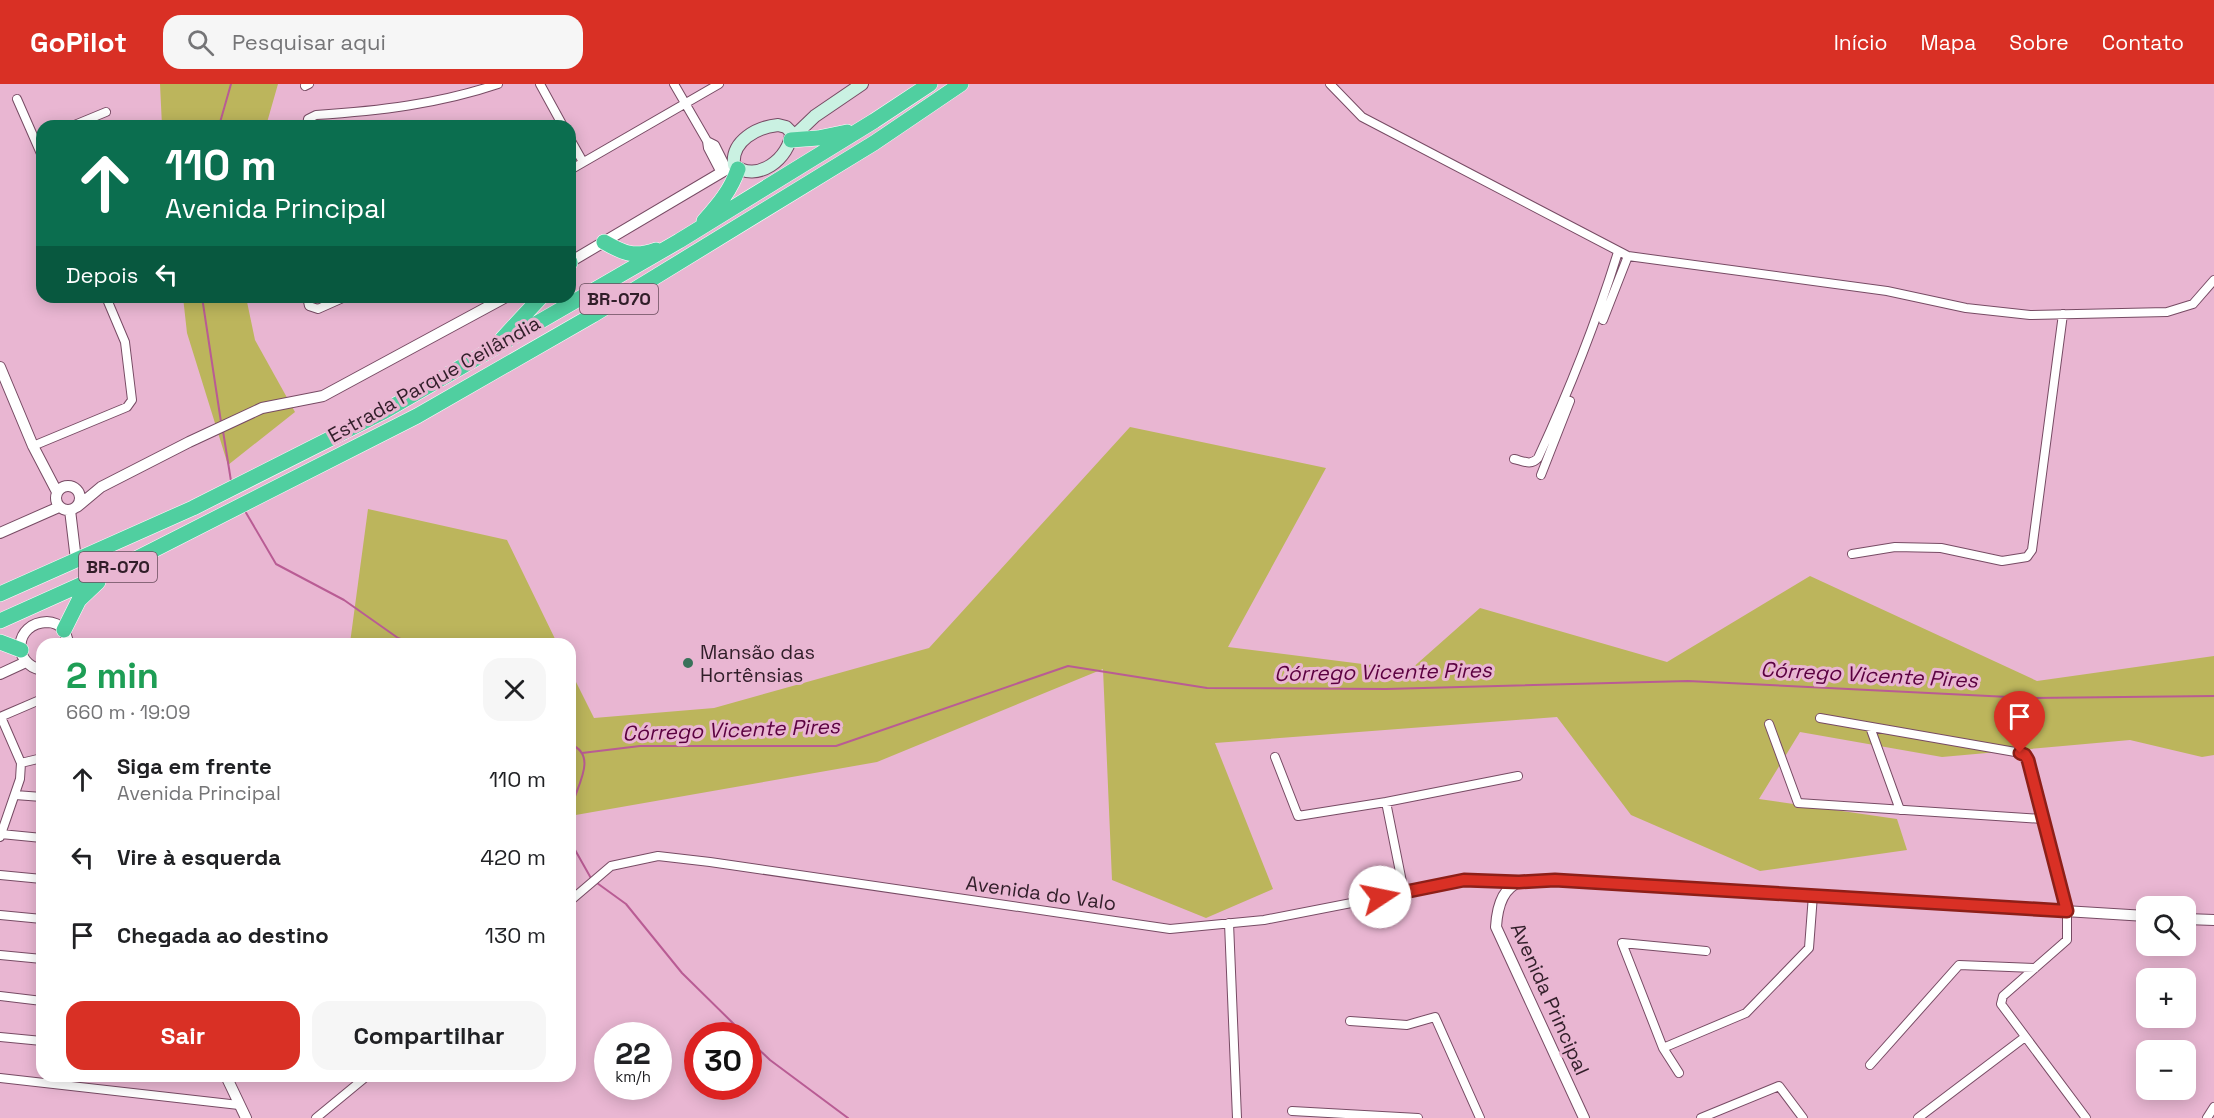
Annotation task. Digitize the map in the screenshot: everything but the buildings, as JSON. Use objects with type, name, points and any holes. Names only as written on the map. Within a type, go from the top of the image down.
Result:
[{"type":"highway","name":"Estrada Parque Ceilândia","points":[[576,301],[679,242],[930,84]]},
{"type":"highway","name":"Estrada Parque Ceilândia","points":[[0,621],[120,567],[417,416],[593,315],[874,144],[961,84]]},
{"type":"highway","points":[[789,135],[818,138],[861,128]]},
{"type":"highway","points":[[692,233],[734,183],[730,169]]},
{"type":"highway","points":[[604,242],[623,253],[646,254],[679,242]]},
{"type":"highway","points":[[492,350],[535,303]]},
{"type":"highway","name":"Estrada Parque Ceilândia","points":[[0,594],[193,508],[385,411],[573,303]]},
{"type":"highway","points":[[66,637],[79,600],[87,590],[120,567]]},
{"type":"highway","points":[[0,642],[23,656]]},
{"type":"main road","points":[[789,135],[771,126],[753,132],[735,149],[730,169],[751,171],[772,165],[783,156],[789,135],[862,84]]},
{"type":"street","points":[[308,120],[316,115],[371,111],[466,95],[498,84]]},
{"type":"street","points":[[540,84],[560,120]]},
{"type":"street","points":[[576,258],[730,169],[715,145],[707,141],[674,84]]},
{"type":"street","points":[[576,166],[719,84]]},
{"type":"street","points":[[1329,84],[1362,117],[1628,256],[1887,291],[1995,312],[2030,315],[2168,312],[2193,304],[2214,280]]},
{"type":"street","points":[[17,99],[36,134]]},
{"type":"street","points":[[87,120],[106,112]]},
{"type":"street","points":[[576,150],[583,162]]},
{"type":"street","points":[[1514,459],[1528,463],[1535,462],[1538,458],[1563,404],[1600,312],[1618,252]]},
{"type":"street","points":[[1541,475],[1628,256]]},
{"type":"street","points":[[33,446],[130,404],[132,400],[124,342],[108,303]]},
{"type":"street","points":[[308,303],[309,306],[318,309],[332,303]]},
{"type":"street","points":[[0,532],[69,508],[101,487],[247,414],[280,404],[322,396],[495,303]]},
{"type":"street","points":[[1852,554],[1895,547],[1941,548],[2002,561],[2027,557],[2032,550],[2063,314]]},
{"type":"street","points":[[0,367],[33,446],[57,492]]},
{"type":"street","points":[[44,466],[77,489],[80,496],[69,508]]},
{"type":"street","points":[[76,560],[69,508],[55,499],[57,492],[61,487],[70,485],[101,487]]},
{"type":"street","points":[[23,656],[23,634],[35,624],[50,622],[66,637]]},
{"type":"street","points":[[23,656],[36,666]]},
{"type":"street","points":[[0,674],[23,656]]},
{"type":"street","points":[[36,702],[1,717],[21,763],[21,779],[1,836],[36,838]]},
{"type":"street","points":[[1820,718],[2025,755],[2067,911],[2067,940],[2003,996],[2001,1004],[2086,1118]]},
{"type":"street","points":[[1769,724],[1798,803],[2043,819]]},
{"type":"street","points":[[1870,727],[1900,810]]},
{"type":"street","points":[[1275,757],[1298,816],[1386,802],[1518,776]]},
{"type":"street","points":[[21,763],[36,759]]},
{"type":"street","points":[[15,795],[36,797]]},
{"type":"street","points":[[1386,802],[1404,892]]},
{"type":"street","name":"Avenida do Valo","points":[[576,896],[611,866],[658,856],[1170,929],[1264,920],[1464,880],[1519,882]]},
{"type":"street","points":[[0,875],[36,878]]},
{"type":"street","points":[[1519,882],[1555,880],[2136,915]]},
{"type":"street","name":"Avenida Principal","points":[[1519,882],[1502,897],[1497,911],[1496,927],[1584,1118]]},
{"type":"street","points":[[1663,1048],[1746,1013],[1809,948],[1813,895]]},
{"type":"street","points":[[0,915],[36,919]]},
{"type":"street","points":[[2196,920],[2214,921]]},
{"type":"street","points":[[1228,923],[1237,1118]]},
{"type":"street","points":[[1679,1073],[1663,1048],[1622,943],[1706,951]]},
{"type":"street","points":[[0,956],[36,959]]},
{"type":"street","points":[[1870,1065],[1959,964],[2035,968]]},
{"type":"street","points":[[0,996],[36,999]]},
{"type":"street","points":[[1350,1021],[1407,1025],[1435,1017],[1480,1118]]},
{"type":"street","points":[[0,1037],[36,1040]]},
{"type":"street","points":[[1918,1118],[2025,1037]]},
{"type":"street","points":[[0,1078],[239,1105]]},
{"type":"street","points":[[229,1082],[246,1118]]},
{"type":"street","points":[[316,1118],[360,1082]]},
{"type":"street","points":[[1701,1118],[1779,1086],[1803,1118]]},
{"type":"street","points":[[2206,1118],[2214,1107]]},
{"type":"street","points":[[1292,1111],[1418,1118]]},
{"type":"shaded area","points":[[160,84],[278,84],[268,120],[162,120]]},
{"type":"shaded area","points":[[184,303],[247,303],[255,340],[295,412],[228,465],[187,333]]},
{"type":"shaded area","points":[[1130,427],[1326,468],[1228,647],[1410,670],[1480,608],[1667,662],[1810,576],[2037,681],[2214,656],[2214,755],[2202,757],[2130,740],[1942,757],[1800,732],[1759,799],[1897,819],[1907,850],[1760,871],[1631,815],[1557,717],[1215,743],[1273,889],[1206,918],[1112,880],[1103,669],[877,762],[576,815],[576,682],[594,718],[714,708],[929,648]]},
{"type":"shaded area","points":[[368,509],[507,540],[555,638],[351,638]]},
{"type":"waterway","name":"Córrego Vicente Pires","points":[[221,120],[231,84]]},
{"type":"waterway","name":"Córrego Vicente Pires","points":[[203,303],[221,422]]},
{"type":"waterway","name":"Córrego Vicente Pires","points":[[223,431],[231,481]]},
{"type":"waterway","name":"Córrego Vicente Pires","points":[[245,511],[276,564],[344,600],[398,638]]},
{"type":"waterway","name":"Córrego Vicente Pires","points":[[582,753],[640,746],[836,746],[1068,666],[1207,688],[1386,689],[1688,681],[2029,698],[2214,696]]},
{"type":"waterway","points":[[576,748],[584,757],[583,775],[576,793]]},
{"type":"waterway","points":[[576,852],[592,880]]},
{"type":"waterway","points":[[597,883],[626,904],[682,973],[732,1022]]},
{"type":"waterway","points":[[762,1052],[848,1118]]},
{"type":"place","name":"Mansão das Hortênsias","points":[[688,663]]},
{"type":"route","points":[[1380,897],[1464,880],[1519,882],[1555,880],[2067,911],[2028,760],[2020,753]]}]
